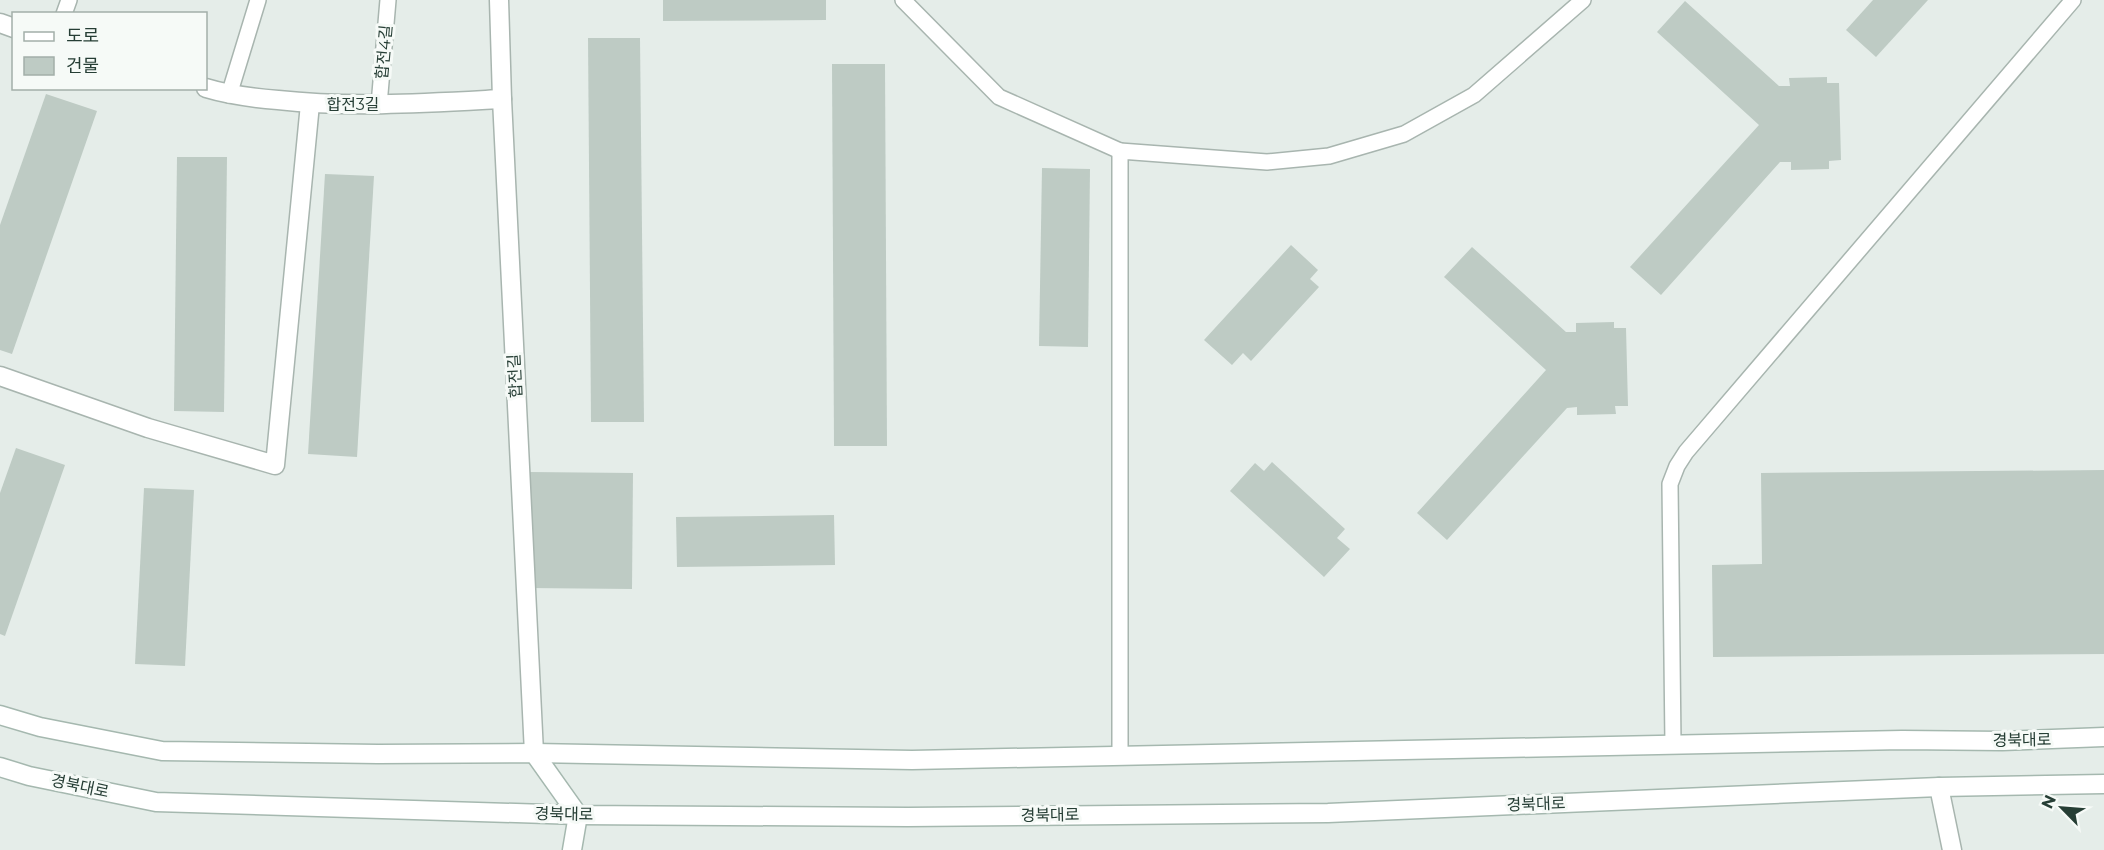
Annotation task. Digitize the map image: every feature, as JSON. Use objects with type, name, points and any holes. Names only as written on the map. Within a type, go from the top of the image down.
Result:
[{"type":"street","name":"합전길","points":[[499,0],[534,753]]},
{"type":"street","name":"합전3길","points":[[207,88],[229,95],[310,104],[379,105],[502,99]]},
{"type":"street","points":[[0,376],[147,428],[275,465],[310,104]]},
{"type":"street","name":"경북대로","points":[[0,715],[40,727],[162,751],[378,754],[534,753],[912,760],[1673,744],[2104,738]]},
{"type":"street","points":[[534,753],[578,815],[572,850]]},
{"type":"street","name":"경북대로","points":[[0,767],[30,776],[156,802],[578,815],[908,817],[1328,813],[1939,787],[2104,783]]},
{"type":"street","points":[[1939,787],[1952,850]]},
{"type":"lane","points":[[229,95],[258,0]]},
{"type":"lane","name":"합전4길","points":[[379,105],[388,0]]},
{"type":"lane","points":[[903,0],[999,97],[1120,151],[1267,162],[1329,156],[1404,134],[1473,95],[1583,0]]},
{"type":"lane","points":[[1673,744],[1671,484],[1677,466],[1686,452],[2073,0]]},
{"type":"lane","points":[[1120,151],[1120,756]]},
{"type":"building","points":[[663,0],[826,0],[826,20],[663,21]]},
{"type":"building","points":[[1873,0],[1928,0],[1876,57],[1846,30]]},
{"type":"building","points":[[1685,1],[1779,86],[1790,86],[1789,78],[1827,77],[1827,83],[1839,83],[1841,160],[1829,161],[1829,169],[1791,170],[1791,162],[1780,162],[1661,295],[1630,267],[1759,125],[1657,32]]},
{"type":"building","points":[[588,38],[640,38],[644,422],[591,422]]},
{"type":"building","points":[[832,64],[885,64],[887,446],[834,446]]},
{"type":"building","points":[[46,94],[97,111],[12,354],[0,350],[0,225]]},
{"type":"building","points":[[177,157],[227,157],[224,412],[174,411]]},
{"type":"building","points":[[1042,168],[1090,169],[1088,347],[1039,346]]},
{"type":"building","points":[[325,174],[374,176],[357,457],[308,454]]},
{"type":"building","points":[[1291,245],[1318,270],[1310,279],[1319,287],[1251,361],[1243,353],[1232,365],[1204,340]]},
{"type":"building","points":[[1472,247],[1566,332],[1576,332],[1576,323],[1614,322],[1614,328],[1626,328],[1628,406],[1615,406],[1616,414],[1577,415],[1577,407],[1567,408],[1447,540],[1417,513],[1546,370],[1444,277]]},
{"type":"building","points":[[16,448],[65,465],[5,636],[0,634],[0,493]]},
{"type":"building","points":[[1272,462],[1345,529],[1337,538],[1350,549],[1324,577],[1230,491],[1255,463],[1264,471]]},
{"type":"building","points":[[2104,470],[2104,654],[1713,657],[1712,565],[1762,564],[1761,473]]},
{"type":"building","points":[[530,472],[633,473],[632,589],[528,588]]},
{"type":"building","points":[[144,488],[194,490],[185,666],[135,664]]},
{"type":"building","points":[[834,515],[835,565],[677,567],[676,517]]}]
